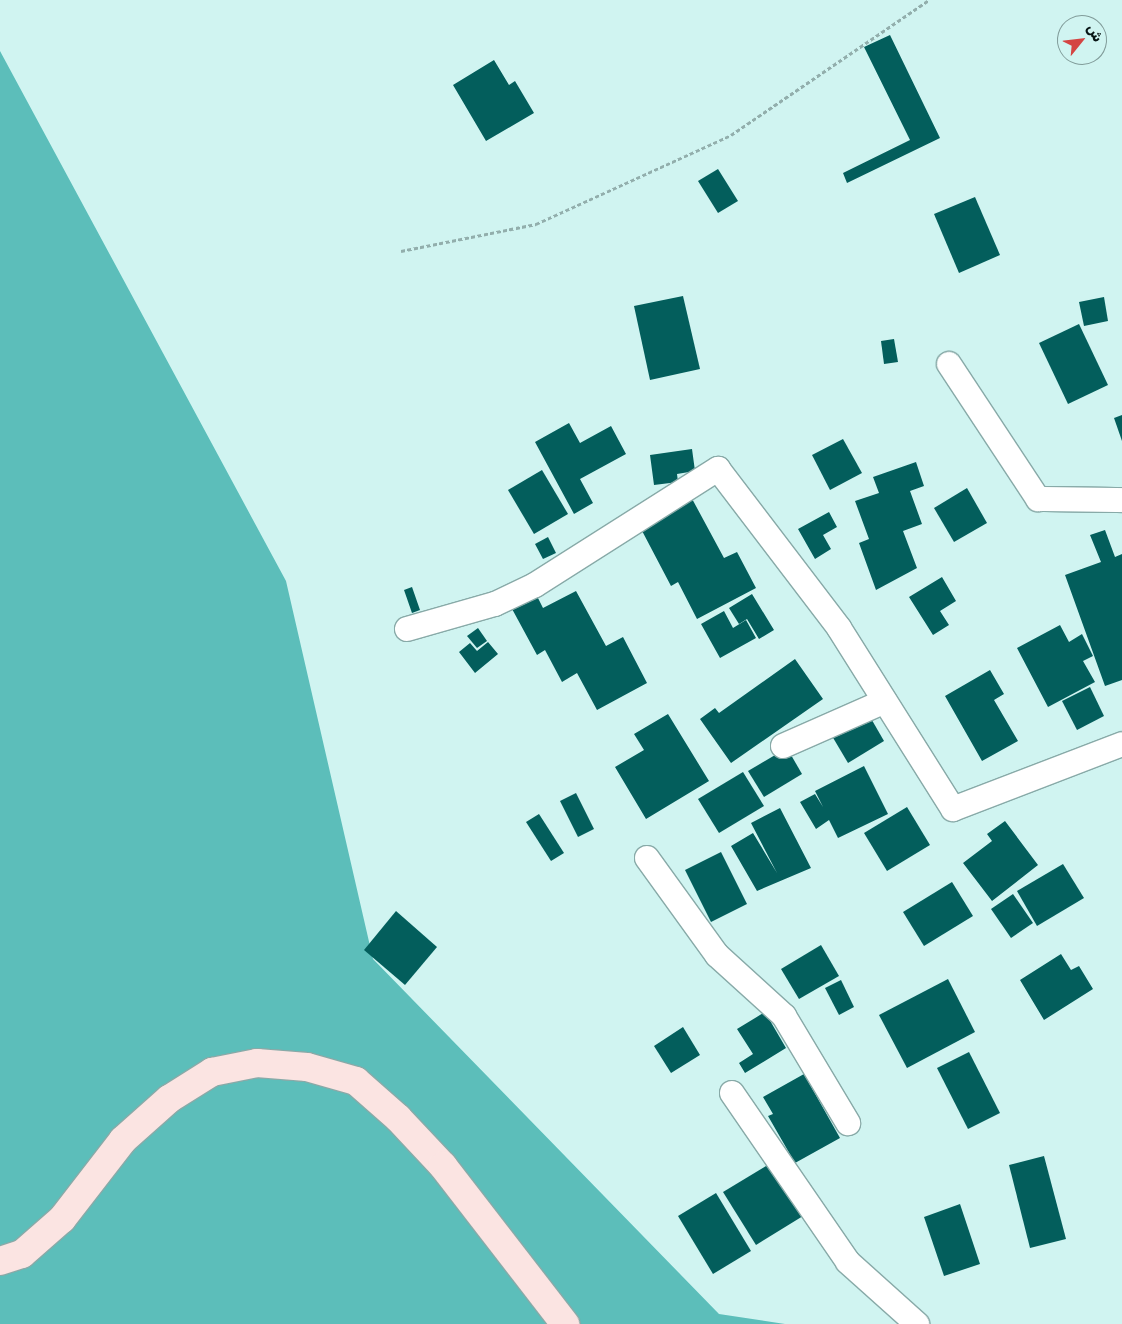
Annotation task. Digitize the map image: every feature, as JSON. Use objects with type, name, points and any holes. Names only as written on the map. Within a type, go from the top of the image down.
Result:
[{"type":"main road","points":[[0,1261],[22,1254],[62,1219],[123,1140],[170,1099],[212,1072],[257,1063],[307,1067],[356,1081],[398,1118],[443,1166],[565,1324]]},
{"type":"street","points":[[949,364],[1038,499],[1122,500]]},
{"type":"street","points":[[406,629],[495,604],[535,585],[718,469],[839,628],[953,809],[1122,744]]},
{"type":"street","points":[[783,746],[885,701]]},
{"type":"street","points":[[647,858],[717,955],[784,1016],[848,1123]]},
{"type":"street","points":[[732,1093],[848,1262],[917,1324]]},
{"type":"path","points":[[401,251],[536,224],[732,135],[929,0]]},
{"type":"shaded area","points":[[0,51],[286,581],[373,959],[719,1314],[785,1324],[0,1324]]},
{"type":"building","points":[[890,35],[940,138],[847,183],[843,173],[910,140],[864,47]]},
{"type":"building","points":[[494,60],[509,85],[515,81],[534,113],[486,141],[453,85]]},
{"type":"building","points":[[718,169],[738,201],[718,213],[698,181]]},
{"type":"building","points":[[975,197],[1000,255],[959,273],[934,214]]},
{"type":"building","points":[[683,296],[700,369],[650,380],[634,306]]},
{"type":"building","points":[[1104,297],[1108,321],[1084,326],[1079,302]]},
{"type":"building","points":[[1079,324],[1108,385],[1068,404],[1039,343]]},
{"type":"building","points":[[894,339],[898,362],[884,364],[881,341]]},
{"type":"building","points":[[1122,415],[1122,441],[1114,418]]},
{"type":"building","points":[[569,423],[580,443],[611,426],[626,454],[580,479],[593,503],[574,514],[535,442]]},
{"type":"building","points":[[843,439],[862,473],[830,490],[812,455]]},
{"type":"building","points":[[692,449],[695,471],[677,474],[678,482],[654,485],[650,455]]},
{"type":"building","points":[[916,462],[924,486],[910,491],[922,524],[903,531],[917,568],[876,590],[859,543],[869,539],[855,501],[879,493],[873,477]]},
{"type":"building","points":[[542,470],[568,514],[534,534],[508,490]]},
{"type":"building","points":[[967,488],[987,523],[954,542],[934,508]]},
{"type":"building","points":[[690,495],[724,558],[737,552],[756,588],[697,619],[678,582],[671,586],[640,527]]},
{"type":"building","points":[[829,512],[837,527],[823,535],[831,549],[815,559],[798,529]]},
{"type":"building","points":[[1105,530],[1115,557],[1122,554],[1122,680],[1105,686],[1065,575],[1101,562],[1090,535]]},
{"type":"building","points":[[548,537],[556,553],[543,559],[535,544]]},
{"type":"building","points":[[942,577],[956,601],[940,611],[949,625],[933,635],[909,597]]},
{"type":"building","points":[[412,587],[420,610],[412,613],[404,590]]},
{"type":"building","points":[[576,591],[606,646],[623,637],[647,683],[597,710],[577,673],[562,682],[545,650],[537,655],[511,607],[536,594],[543,608]]},
{"type":"building","points":[[752,594],[774,630],[759,639],[747,619],[739,624],[729,608]]},
{"type":"building","points":[[724,611],[733,628],[746,620],[756,638],[720,658],[701,624]]},
{"type":"building","points":[[1060,625],[1069,642],[1082,634],[1093,656],[1083,661],[1095,682],[1048,707],[1017,648]]},
{"type":"building","points":[[478,628],[487,641],[477,648],[467,636]]},
{"type":"building","points":[[488,642],[498,654],[475,673],[459,652],[470,643],[477,651]]},
{"type":"building","points":[[795,659],[823,699],[731,763],[700,719],[715,708],[719,713]]},
{"type":"building","points":[[990,670],[1004,694],[994,700],[1018,741],[982,761],[945,696]]},
{"type":"building","points":[[1090,687],[1104,716],[1077,730],[1062,701]]},
{"type":"building","points":[[668,714],[709,781],[646,819],[615,767],[644,750],[634,734]]},
{"type":"building","points":[[869,715],[884,741],[848,763],[832,736]]},
{"type":"building","points":[[787,748],[802,774],[764,797],[748,771]]},
{"type":"building","points":[[864,766],[888,814],[838,838],[829,820],[816,829],[800,802],[815,794],[823,807],[815,791]]},
{"type":"building","points":[[743,772],[764,806],[719,833],[698,799]]},
{"type":"building","points":[[576,793],[594,829],[578,837],[560,801]]},
{"type":"building","points":[[907,807],[930,845],[887,871],[864,833]]},
{"type":"building","points":[[780,808],[811,868],[757,891],[731,846],[753,833],[777,873],[751,823]]},
{"type":"building","points":[[539,814],[564,853],[551,861],[526,822]]},
{"type":"building","points":[[1005,821],[1038,865],[992,901],[963,863],[992,841],[987,834]]},
{"type":"building","points":[[721,852],[747,904],[711,922],[685,870]]},
{"type":"building","points":[[1063,864],[1084,898],[1037,926],[1017,891]]},
{"type":"building","points":[[952,882],[973,916],[924,946],[903,912]]},
{"type":"building","points":[[1013,894],[1033,923],[1011,938],[991,909]]},
{"type":"building","points":[[396,911],[437,947],[405,985],[364,950]]},
{"type":"building","points":[[821,945],[839,976],[799,999],[781,969]]},
{"type":"building","points":[[1061,954],[1071,970],[1079,966],[1093,989],[1044,1020],[1020,980]]},
{"type":"building","points":[[948,979],[975,1032],[907,1068],[879,1015]]},
{"type":"building","points":[[841,980],[854,1007],[839,1015],[825,988]]},
{"type":"building","points":[[765,1012],[786,1048],[745,1073],[739,1063],[753,1054],[737,1029]]},
{"type":"building","points":[[683,1027],[700,1055],[671,1073],[654,1046]]},
{"type":"building","points":[[969,1052],[1000,1113],[968,1129],[937,1068]]},
{"type":"building","points":[[804,1074],[840,1138],[795,1163],[768,1116],[773,1114],[763,1097]]},
{"type":"building","points":[[1044,1156],[1066,1239],[1030,1248],[1009,1165]]},
{"type":"building","points":[[771,1163],[803,1216],[756,1245],[723,1192]]},
{"type":"building","points":[[716,1193],[751,1251],[713,1274],[678,1216]]},
{"type":"building","points":[[960,1204],[980,1264],[944,1276],[924,1217]]}]
